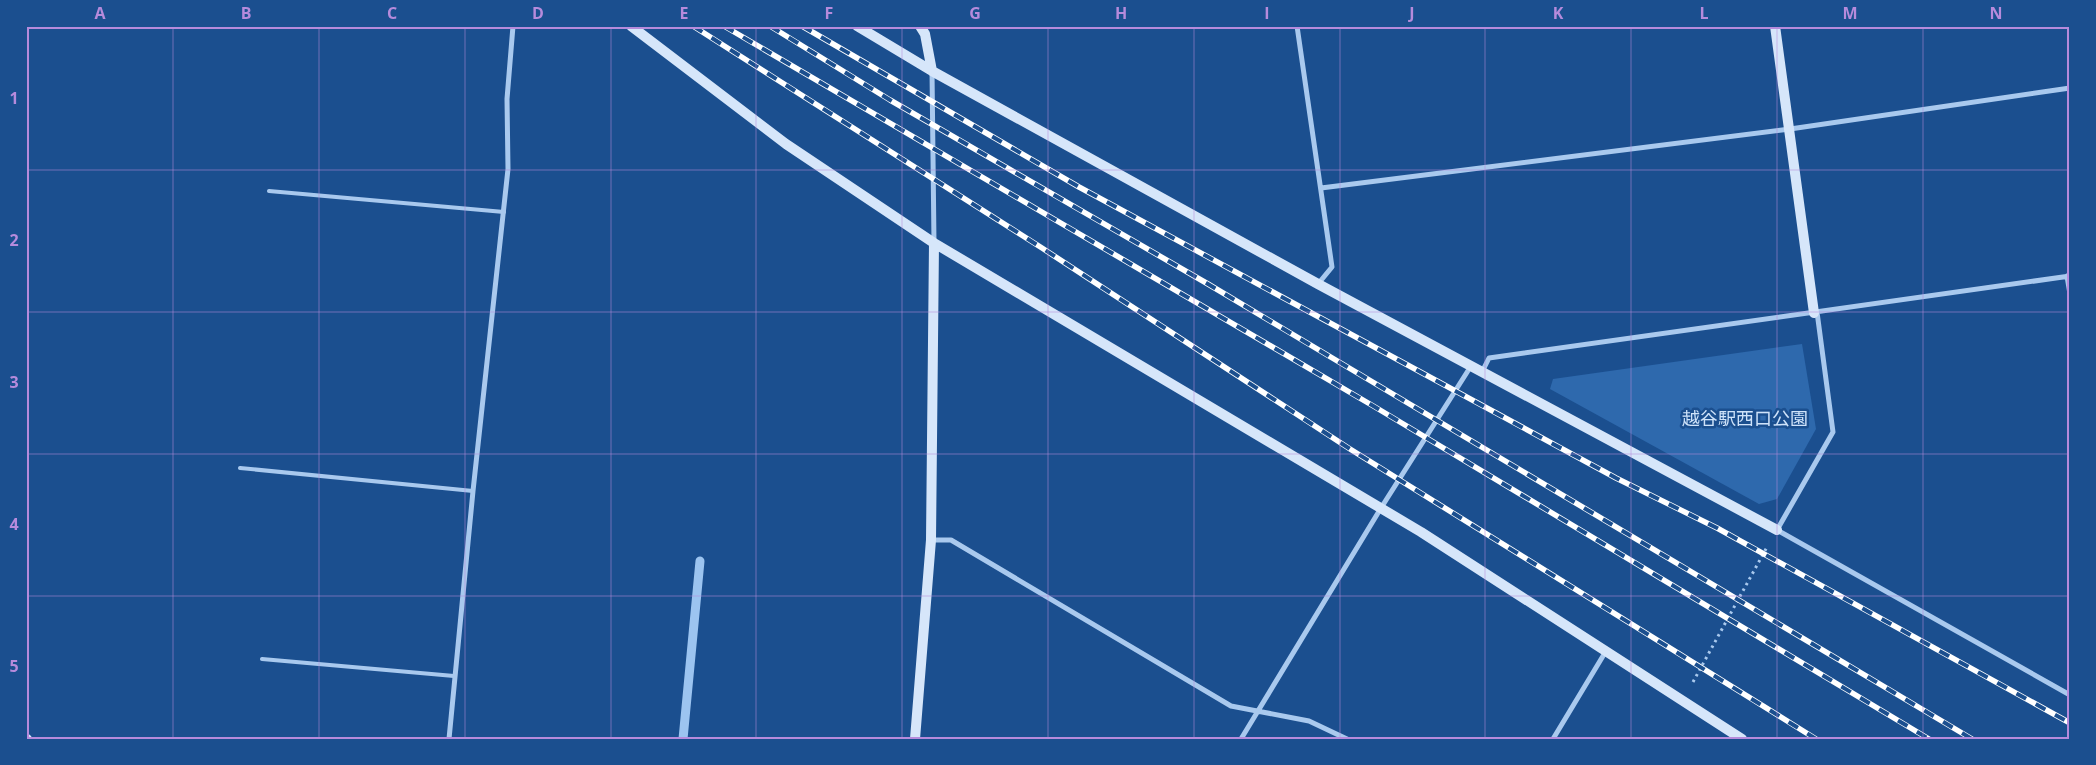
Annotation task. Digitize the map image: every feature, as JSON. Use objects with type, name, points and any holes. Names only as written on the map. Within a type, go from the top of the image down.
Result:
[{"type":"street","points":[[449,739],[472,491],[508,168],[507,100],[513,26]]},
{"type":"street","points":[[631,26],[786,144],[934,243],[1381,508],[1742,739]]},
{"type":"street","points":[[857,26],[932,71],[1318,284],[1777,530],[2070,695]]},
{"type":"street","points":[[915,739],[931,540],[934,243],[932,71],[925,34],[920,26]]},
{"type":"street","points":[[1297,26],[1332,267],[1318,284]]},
{"type":"street","points":[[1775,26],[1833,432],[1777,530]]},
{"type":"street","points":[[1321,188],[1790,129],[2070,88]]},
{"type":"street","points":[[1482,372],[1489,358],[2068,276],[2070,294]]},
{"type":"street","points":[[1241,739],[1381,508],[1471,366]]},
{"type":"street","points":[[931,540],[951,540],[1231,706],[1309,721],[1347,739]]},
{"type":"street","points":[[1553,739],[1606,651]]},
{"type":"lane","points":[[269,191],[504,212]]},
{"type":"lane","points":[[240,468],[472,491]]},
{"type":"lane","points":[[262,659],[454,676]]},
{"type":"path","points":[[1683,700],[1777,530]]},
{"type":"green space","name":"越谷駅西口公園","points":[[1802,344],[1816,429],[1777,499],[1759,504],[1550,389],[1553,379]]},
{"type":"waterway","points":[[683,739],[700,561]]},
{"type":"railway","points":[[693,26],[1042,248],[1350,449],[1816,739]]},
{"type":"railway","points":[[724,26],[1375,407],[1929,739]]},
{"type":"railway","points":[[770,26],[890,100],[1208,284],[1972,739]]},
{"type":"railway","points":[[802,26],[1079,187],[1616,478],[1717,528],[2070,723]]}]
